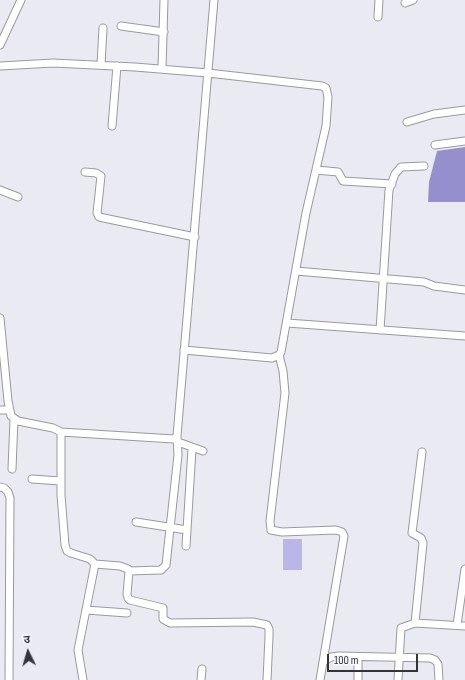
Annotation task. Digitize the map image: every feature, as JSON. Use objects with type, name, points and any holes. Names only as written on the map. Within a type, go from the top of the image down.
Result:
[{"type":"street","points":[[0,45],[21,0]]},
{"type":"street","points":[[162,69],[164,0]]},
{"type":"street","points":[[61,432],[60,481],[64,539],[67,550],[90,559],[95,564],[125,567],[130,572],[161,570],[165,568],[171,528],[184,350],[195,237],[214,0]]},
{"type":"street","points":[[378,17],[379,0]]},
{"type":"street","points":[[405,3],[413,0]]},
{"type":"street","points":[[121,26],[164,32]]},
{"type":"street","points":[[101,65],[103,28]]},
{"type":"street","points":[[0,66],[53,63],[162,69],[322,86],[326,88],[328,97],[326,126],[296,271],[283,346],[279,355],[283,371],[285,393],[270,521],[271,530],[282,532],[336,530],[342,532],[344,536],[320,680]]},
{"type":"street","points":[[112,126],[117,66]]},
{"type":"street","points":[[407,122],[434,114],[465,110]]},
{"type":"street","points":[[435,145],[465,141]]},
{"type":"street","points":[[380,330],[388,198],[392,184],[401,167],[424,166]]},
{"type":"street","points":[[316,170],[338,172],[342,181],[392,184]]},
{"type":"street","points":[[84,172],[96,173],[101,176],[97,213],[99,217],[195,237]]},
{"type":"street","points":[[0,190],[18,197]]},
{"type":"street","points":[[296,271],[424,282],[434,286],[465,290]]},
{"type":"street","points":[[0,318],[9,410],[14,419],[12,469]]},
{"type":"street","points":[[287,324],[465,336]]},
{"type":"street","points":[[184,350],[272,358],[279,355]]},
{"type":"street","points":[[0,410],[9,410]]},
{"type":"street","points":[[14,419],[53,428],[61,432],[178,439],[203,451]]},
{"type":"street","points":[[186,546],[192,449]]},
{"type":"street","points":[[415,623],[423,543],[420,538],[412,533],[422,452]]},
{"type":"street","points":[[32,479],[60,481]]},
{"type":"street","points":[[0,488],[4,488],[8,492],[10,498],[9,676],[0,672]]},
{"type":"street","points":[[136,522],[187,530]]},
{"type":"street","points":[[83,680],[78,650],[95,564]]},
{"type":"street","points":[[457,625],[465,569]]},
{"type":"street","points":[[130,572],[126,594],[128,598],[130,600],[163,608],[163,619],[166,622],[253,622],[267,625],[269,629],[269,637],[266,680]]},
{"type":"street","points":[[86,610],[127,613]]},
{"type":"street","points":[[398,680],[401,628],[415,623],[465,626]]},
{"type":"street","points":[[323,662],[332,657],[430,658],[435,660],[438,664],[439,680]]},
{"type":"street","points":[[358,657],[358,680]]},
{"type":"street","points":[[201,680],[202,669]]},
{"type":"shaded area","points":[[465,147],[465,202],[428,202],[429,182],[437,151]]},
{"type":"shaded area","points":[[283,539],[302,539],[302,570],[283,570]]}]
